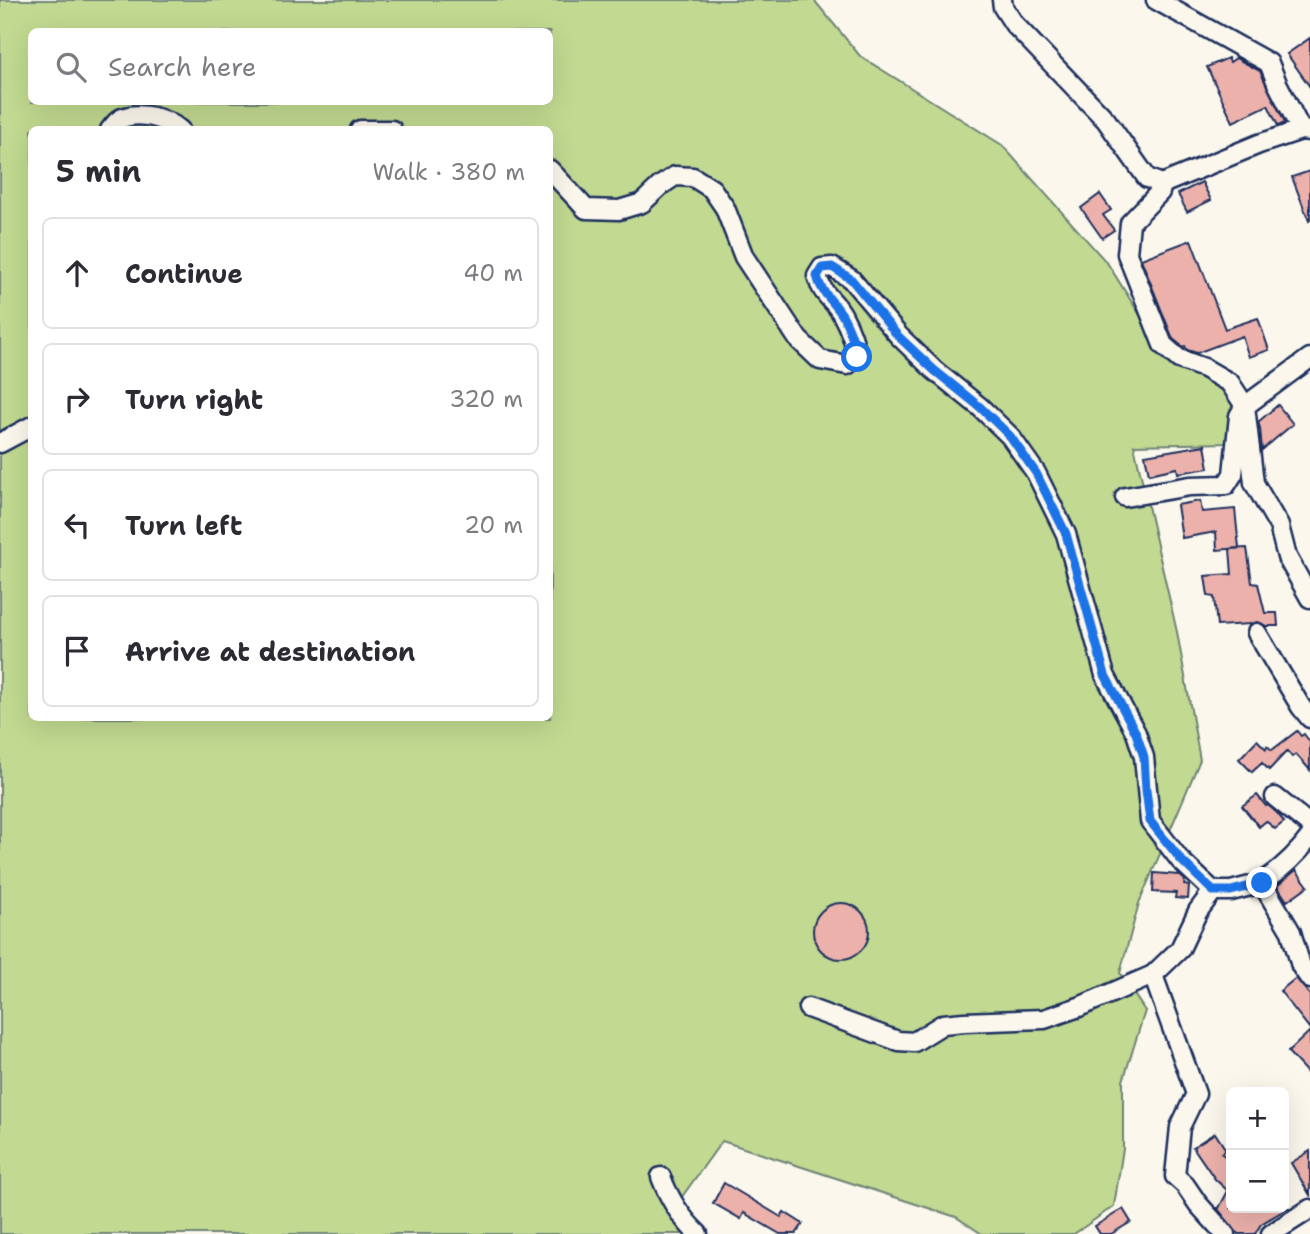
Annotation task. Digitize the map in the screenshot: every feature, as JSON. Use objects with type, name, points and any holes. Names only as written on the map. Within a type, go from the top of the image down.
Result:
[{"type":"street","points":[[1002,0],[1003,7],[1014,24],[1106,120],[1147,178],[1162,184],[1259,144],[1305,131],[1277,83],[1269,63],[1156,0]]},
{"type":"street","points":[[114,126],[120,119],[140,115],[175,126]]},
{"type":"street","points":[[553,173],[586,209],[619,210],[642,202],[675,176],[693,177],[712,189],[725,208],[744,257],[798,338],[820,360],[847,365],[857,357],[856,345],[841,312],[820,289],[817,276],[822,268],[832,267],[851,279],[898,336],[1010,436],[1036,473],[1066,534],[1105,675],[1136,733],[1144,757],[1150,821],[1181,860],[1213,891],[1231,891],[1262,883],[1277,872],[1310,837]]},
{"type":"street","points":[[1162,184],[1160,192],[1130,222],[1127,254],[1163,345],[1180,359],[1204,368],[1230,383],[1245,406],[1254,483],[1279,526],[1287,557],[1310,598]]},
{"type":"street","points":[[1125,498],[1190,486],[1226,485],[1233,474],[1239,416],[1245,406],[1310,358]]},
{"type":"street","points":[[0,443],[28,428]]},
{"type":"street","points":[[1257,633],[1310,718]]},
{"type":"street","points":[[1275,797],[1310,825]]},
{"type":"street","points":[[1262,883],[1291,932],[1301,966],[1310,979]]},
{"type":"street","points":[[808,1008],[898,1041],[914,1041],[943,1024],[1044,1019],[1153,975],[1180,949],[1198,911],[1213,891]]},
{"type":"street","points":[[1153,975],[1196,1094],[1180,1127],[1175,1177],[1185,1185],[1198,1204],[1226,1234]]},
{"type":"street","points":[[661,1177],[667,1193],[698,1234]]},
{"type":"street","points":[[1271,1234],[1310,1209]]},
{"type":"green space","points":[[0,0],[814,0],[860,56],[1002,145],[1108,264],[1160,347],[1210,377],[1237,399],[1230,443],[1134,445],[1177,632],[1200,760],[1139,903],[1120,973],[1145,1011],[1123,1081],[1123,1149],[1114,1206],[1074,1234],[982,1234],[956,1217],[722,1141],[671,1212],[697,1234],[0,1234]]},
{"type":"building","points":[[1310,38],[1310,87],[1287,54]]},
{"type":"building","points":[[1228,58],[1230,62],[1236,58],[1260,71],[1285,123],[1278,126],[1268,105],[1233,122],[1207,67]]},
{"type":"building","points":[[1310,171],[1310,220],[1309,221],[1292,177]]},
{"type":"building","points":[[1202,182],[1211,200],[1187,212],[1178,194]]},
{"type":"building","points":[[1100,194],[1111,210],[1103,215],[1114,230],[1102,238],[1081,208]]},
{"type":"building","points":[[1191,240],[1225,329],[1258,318],[1269,350],[1249,357],[1242,336],[1197,353],[1187,350],[1173,339],[1141,259]]},
{"type":"building","points":[[1278,405],[1293,424],[1262,450],[1258,422]]},
{"type":"building","points":[[1205,445],[1209,468],[1178,473],[1177,468],[1149,474],[1145,455]]},
{"type":"building","points":[[1200,501],[1202,512],[1235,509],[1239,548],[1217,550],[1216,532],[1182,538],[1177,505]]},
{"type":"building","points":[[1247,548],[1252,583],[1258,584],[1265,613],[1277,613],[1278,626],[1266,626],[1258,622],[1217,626],[1214,597],[1208,596],[1205,576],[1232,574],[1230,549]]},
{"type":"building","points":[[1297,731],[1301,736],[1304,734],[1310,742],[1310,770],[1296,754],[1292,757],[1287,751],[1269,770],[1262,763],[1252,772],[1239,759],[1257,740],[1266,749],[1267,746],[1272,750]]},
{"type":"building","points":[[1257,795],[1284,822],[1275,829],[1266,821],[1259,827],[1242,806]]},
{"type":"building","points":[[1296,870],[1308,886],[1287,901],[1277,886]]},
{"type":"building","points":[[1154,873],[1179,875],[1185,880],[1184,885],[1189,886],[1188,899],[1175,898],[1176,893],[1153,892]]},
{"type":"building","points":[[841,903],[852,905],[861,911],[867,920],[867,942],[861,951],[852,957],[841,959],[830,957],[821,951],[815,942],[813,931],[815,920],[821,911],[830,905]]},
{"type":"building","points":[[1296,978],[1310,995],[1310,1029],[1280,991]]},
{"type":"building","points":[[1310,1031],[1310,1076],[1288,1052]]},
{"type":"building","points":[[1215,1133],[1226,1150],[1221,1153],[1226,1157],[1226,1189],[1215,1179],[1193,1147]]},
{"type":"building","points":[[1310,1151],[1310,1195],[1291,1163]]},
{"type":"building","points":[[724,1183],[781,1217],[784,1212],[803,1224],[796,1234],[780,1234],[744,1213],[741,1219],[713,1203]]},
{"type":"building","points":[[1226,1195],[1226,1213],[1280,1213],[1261,1224],[1255,1234],[1238,1234],[1219,1208]]},
{"type":"building","points":[[1123,1209],[1131,1222],[1111,1234],[1100,1234],[1095,1226]]},
{"type":"route","points":[[857,357],[856,345],[841,312],[820,289],[817,276],[822,268],[832,267],[851,279],[898,336],[1010,436],[1036,473],[1066,534],[1105,675],[1136,733],[1144,757],[1150,821],[1181,860],[1213,891],[1231,891],[1262,883]]}]
